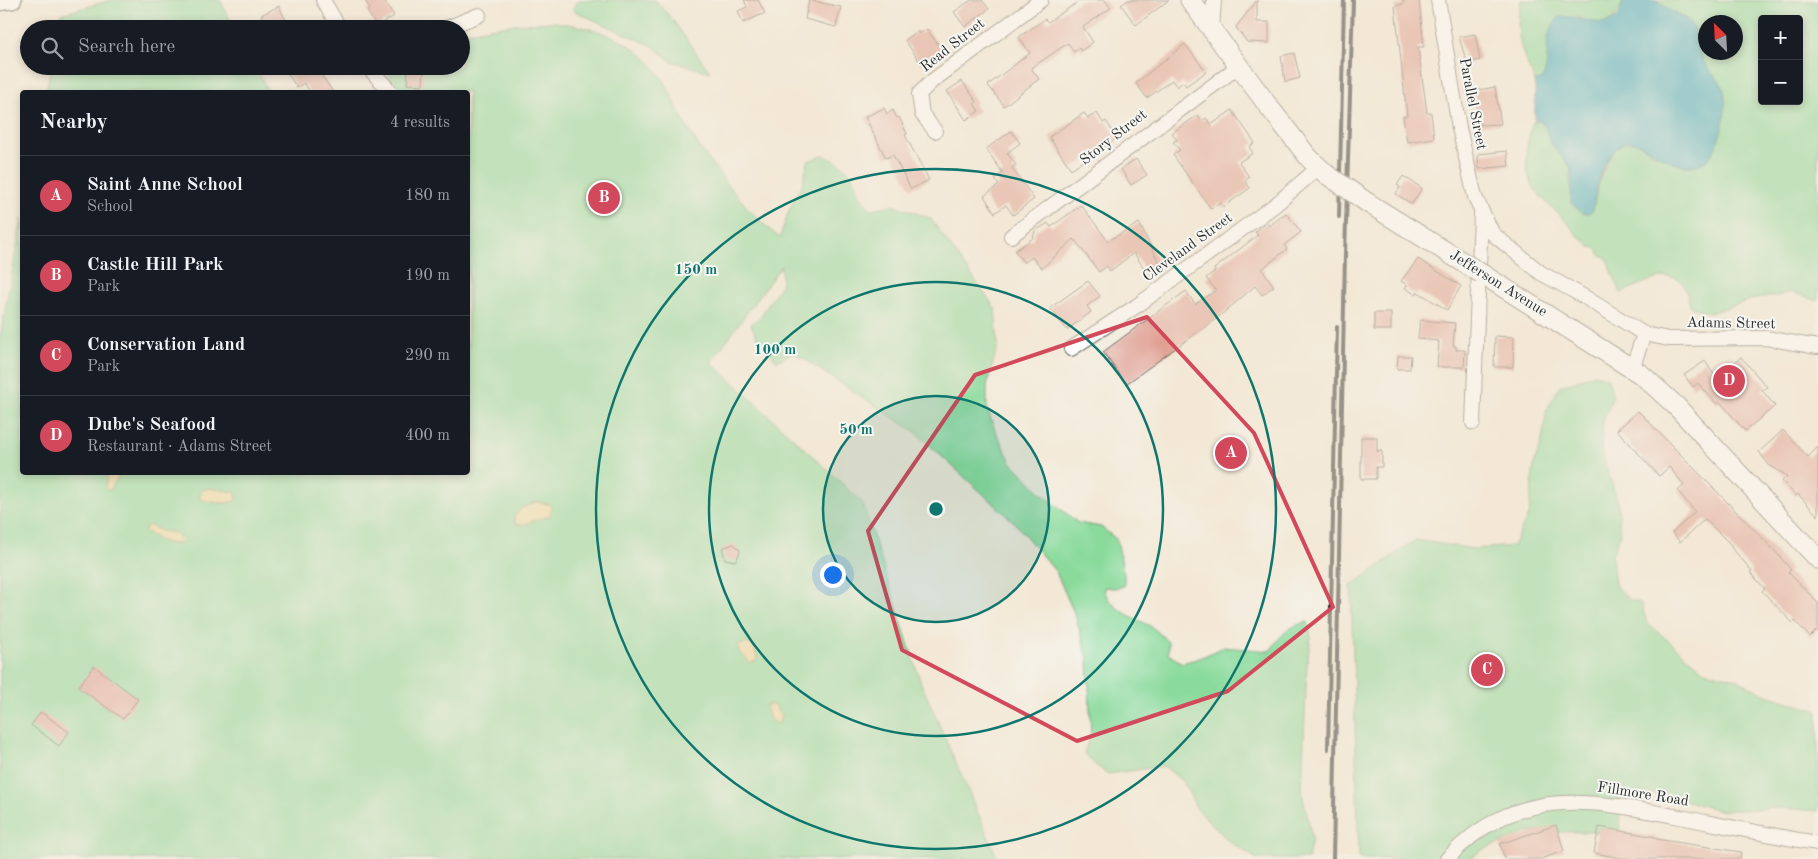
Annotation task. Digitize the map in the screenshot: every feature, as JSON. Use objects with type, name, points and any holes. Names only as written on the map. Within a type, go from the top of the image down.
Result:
[{"type":"main road","name":"Jefferson Avenue","points":[[1190,0],[1269,107],[1322,171],[1368,203],[1626,365],[1676,406],[1818,559]]},
{"type":"street","points":[[0,2],[13,0]]},
{"type":"street","points":[[324,0],[335,20]]},
{"type":"street","name":"Read Street","points":[[935,131],[922,114],[919,94],[931,82],[1041,0]]},
{"type":"street","points":[[1212,30],[1214,0]]},
{"type":"street","name":"Parallel Street","points":[[1438,0],[1459,128],[1475,197],[1481,213],[1494,234],[1541,273],[1584,296],[1644,334]]},
{"type":"street","points":[[466,20],[479,15]]},
{"type":"street","name":"Story Street","points":[[1011,236],[1239,66]]},
{"type":"street","points":[[375,75],[389,90]]},
{"type":"street","name":"Cleveland Street","points":[[1072,349],[1138,305],[1322,171]]},
{"type":"street","name":"Parallel Street","points":[[1473,423],[1481,213]]},
{"type":"street","points":[[1626,365],[1644,334]]},
{"type":"street","name":"Adams Street","points":[[1644,334],[1669,340],[1766,338],[1818,347]]},
{"type":"street","name":"Fillmore Road","points":[[1447,859],[1484,826],[1526,808],[1551,803],[1597,802],[1818,843]]},
{"type":"highlighted area","points":[[1147,317],[1254,433],[1333,607],[1228,691],[1077,741],[902,650],[868,531],[975,375]]},
{"type":"green space","points":[[112,0],[220,0],[230,20],[60,20],[61,14]]},
{"type":"green space","points":[[579,0],[655,0],[672,19],[710,72],[671,61],[651,45],[576,12],[573,8]]},
{"type":"green space","points":[[1521,0],[1624,0],[1616,15],[1606,23],[1592,23],[1575,16],[1547,37],[1548,67],[1542,80],[1535,81],[1520,42],[1518,22]]},
{"type":"green space","points":[[1656,0],[1818,1],[1818,301],[1790,292],[1773,297],[1760,297],[1710,313],[1691,307],[1683,284],[1678,279],[1671,277],[1663,277],[1644,283],[1621,293],[1606,257],[1600,255],[1596,248],[1590,247],[1541,197],[1532,184],[1526,158],[1533,122],[1538,120],[1545,127],[1551,143],[1571,168],[1569,182],[1593,210],[1600,179],[1611,156],[1618,147],[1626,142],[1635,142],[1655,155],[1722,86],[1703,60],[1743,60],[1743,15],[1698,15],[1698,44],[1693,27],[1684,17],[1671,11]]},
{"type":"green space","points":[[553,22],[570,24],[602,32],[644,56],[665,83],[686,125],[707,158],[744,204],[780,238],[788,213],[802,185],[808,161],[823,155],[846,168],[854,180],[860,196],[871,209],[894,205],[930,218],[995,308],[998,345],[987,385],[987,408],[994,428],[1011,462],[1041,493],[1078,523],[1101,527],[1117,540],[1124,575],[1124,586],[1104,587],[1106,595],[1111,602],[1123,612],[1153,628],[1168,642],[1168,654],[1182,663],[1200,658],[1223,647],[1270,651],[1286,632],[1295,626],[1308,622],[1311,637],[1307,662],[1302,792],[1312,838],[1308,859],[1257,859],[1229,841],[1197,809],[1184,783],[1164,766],[1108,774],[1094,764],[1084,753],[1091,735],[1088,658],[1075,615],[1056,572],[1015,523],[914,431],[793,352],[777,361],[769,353],[751,324],[760,317],[782,283],[781,266],[711,362],[862,502],[921,683],[998,859],[0,859],[0,338],[20,229],[20,475],[470,475],[470,90],[400,90],[389,75],[470,75],[470,32],[515,24]]},
{"type":"green space","points":[[49,75],[260,75],[268,90],[46,90]]},
{"type":"green space","points":[[1595,374],[1608,378],[1613,396],[1603,421],[1601,451],[1618,502],[1620,535],[1612,555],[1615,585],[1628,599],[1641,603],[1647,623],[1705,671],[1736,679],[1764,694],[1818,711],[1818,811],[1778,808],[1722,811],[1666,795],[1621,790],[1620,832],[1529,832],[1484,849],[1469,859],[1359,859],[1351,586],[1415,540],[1474,549],[1513,546],[1529,514],[1534,463],[1541,445],[1547,409],[1560,386]]},
{"type":"sand","points":[[108,475],[120,475],[109,491],[105,487]]},
{"type":"sand","points":[[209,488],[235,492],[236,501],[217,503],[199,497],[202,490]]},
{"type":"sand","points":[[536,502],[549,504],[552,509],[549,516],[522,525],[515,524],[514,516],[522,508]]},
{"type":"sand","points":[[149,525],[161,531],[176,534],[181,542],[172,544],[156,538],[144,529]]},
{"type":"sand","points":[[747,643],[754,646],[757,658],[756,661],[750,663],[738,650],[739,645]]},
{"type":"sand","points":[[766,705],[775,705],[781,717],[778,724],[770,720]]},
{"type":"water","points":[[1624,0],[1658,1],[1689,22],[1695,32],[1698,43],[1698,60],[1703,60],[1722,85],[1725,93],[1723,126],[1720,138],[1710,157],[1704,162],[1693,166],[1671,162],[1634,142],[1627,142],[1619,146],[1606,161],[1598,182],[1593,210],[1589,213],[1582,213],[1571,203],[1571,168],[1551,143],[1545,127],[1539,120],[1535,121],[1535,81],[1542,80],[1547,62],[1548,39],[1553,24],[1560,16],[1604,22],[1611,21],[1619,15]]},
{"type":"building","points":[[365,0],[384,0],[394,16],[387,20],[372,20],[367,11],[370,9]]},
{"type":"building","points":[[744,0],[758,0],[765,13],[743,23],[738,11],[747,7]]},
{"type":"building","points":[[809,0],[841,7],[836,27],[805,19]]},
{"type":"building","points":[[971,0],[982,0],[989,9],[965,27],[954,12]]},
{"type":"building","points":[[1081,0],[1105,0],[1111,8],[1083,27],[1093,42],[1081,51],[1079,48],[1074,52],[1068,43],[1031,68],[1039,79],[1004,106],[988,85],[1030,53],[1019,37],[1045,19],[1048,22]]},
{"type":"building","points":[[1128,0],[1169,0],[1136,25],[1121,5]]},
{"type":"building","points":[[1257,0],[1257,22],[1269,22],[1269,43],[1247,42],[1236,27]]},
{"type":"building","points":[[1403,0],[1419,0],[1424,47],[1418,47],[1427,113],[1431,113],[1434,138],[1407,142],[1403,116],[1407,116],[1395,6],[1403,4]]},
{"type":"building","points":[[279,6],[286,20],[264,20],[261,15]]},
{"type":"building","points":[[927,29],[942,50],[921,64],[905,40],[918,31],[919,34]]},
{"type":"building","points":[[1475,34],[1480,60],[1467,63],[1459,37]]},
{"type":"building","points":[[1185,44],[1206,72],[1186,86],[1183,82],[1177,87],[1172,80],[1147,98],[1136,83]]},
{"type":"building","points":[[1294,53],[1300,78],[1285,82],[1281,56]]},
{"type":"building","points":[[289,75],[321,75],[332,90],[309,90],[304,83],[297,88]]},
{"type":"building","points":[[408,75],[424,75],[423,85],[407,84]]},
{"type":"building","points":[[962,81],[977,102],[974,104],[979,111],[966,120],[947,91]]},
{"type":"building","points":[[1495,87],[1501,124],[1480,125],[1474,91]]},
{"type":"building","points":[[884,108],[887,114],[893,110],[897,118],[899,117],[907,134],[905,135],[929,180],[911,189],[893,155],[886,158],[865,117]]},
{"type":"building","points":[[1232,110],[1255,143],[1249,147],[1253,153],[1239,162],[1249,177],[1245,181],[1250,188],[1223,207],[1220,203],[1211,209],[1173,155],[1180,150],[1173,142],[1177,140],[1172,133],[1198,115],[1202,121],[1206,118],[1211,125]]},
{"type":"building","points":[[1084,113],[1088,118],[1097,113],[1103,123],[1106,121],[1117,138],[1071,169],[1049,137]]},
{"type":"building","points":[[1011,131],[1020,143],[1007,153],[1016,165],[1012,168],[1034,199],[1013,215],[1006,205],[995,213],[984,196],[999,185],[995,179],[1003,173],[986,149]]},
{"type":"building","points":[[1507,151],[1509,166],[1479,169],[1478,154]]},
{"type":"building","points":[[1136,159],[1147,175],[1131,185],[1121,169]]},
{"type":"building","points":[[1403,176],[1422,188],[1412,204],[1396,194],[1400,187],[1397,185]]},
{"type":"building","points":[[1081,205],[1108,241],[1139,223],[1162,268],[1149,276],[1134,253],[1110,271],[1107,266],[1099,272],[1074,239],[1042,268],[1032,257],[1024,263],[1015,251],[1033,238],[1035,231],[1048,223],[1051,227]]},
{"type":"building","points":[[1286,213],[1301,232],[1284,245],[1287,249],[1262,269],[1274,286],[1262,295],[1255,286],[1216,319],[1126,384],[1103,352],[1186,291],[1195,304],[1216,290],[1206,278],[1215,271],[1214,269],[1258,235],[1255,232],[1267,223],[1269,226]]},
{"type":"building","points":[[1418,259],[1461,286],[1447,310],[1418,292],[1416,295],[1405,288],[1407,285],[1401,281]]},
{"type":"building","points":[[1088,281],[1100,296],[1087,306],[1091,312],[1067,330],[1050,308]]},
{"type":"building","points":[[1374,313],[1391,313],[1391,330],[1374,330]]},
{"type":"building","points":[[1420,320],[1455,323],[1453,346],[1456,346],[1456,350],[1465,350],[1464,367],[1437,367],[1439,341],[1418,339]]},
{"type":"building","points":[[1495,336],[1514,337],[1513,367],[1494,367]]},
{"type":"building","points":[[1398,356],[1411,356],[1410,369],[1397,369]]},
{"type":"building","points":[[1741,357],[1767,387],[1762,390],[1775,406],[1745,431],[1720,402],[1717,404],[1698,383],[1693,387],[1684,375],[1705,361],[1716,378]]},
{"type":"building","points":[[1638,411],[1775,551],[1791,570],[1788,572],[1818,603],[1818,629],[1810,637],[1795,621],[1793,623],[1762,591],[1765,589],[1750,572],[1752,571],[1732,546],[1705,519],[1680,542],[1672,533],[1695,512],[1678,491],[1684,485],[1669,467],[1659,476],[1617,430]]},
{"type":"building","points":[[1783,430],[1808,457],[1818,447],[1818,516],[1798,494],[1796,496],[1782,481],[1787,476],[1769,465],[1759,452]]},
{"type":"building","points":[[1361,437],[1377,437],[1377,451],[1382,451],[1382,467],[1376,467],[1376,479],[1361,479]]},
{"type":"building","points":[[734,544],[740,550],[738,557],[735,561],[725,559],[722,548]]},
{"type":"building","points":[[94,666],[138,699],[123,719],[78,687]]},
{"type":"building","points":[[41,712],[69,732],[59,746],[31,725]]},
{"type":"building","points":[[1556,825],[1564,851],[1541,859],[1505,859],[1500,844]]},
{"type":"building","points":[[1599,827],[1656,837],[1656,839],[1741,852],[1740,859],[1626,859],[1594,853]]},
{"type":"railway","points":[[1339,217],[1344,0]]},
{"type":"railway","points":[[1333,859],[1345,254],[1353,0]]},
{"type":"railway","points":[[1328,749],[1337,327]]},
{"type":"place","name":"Castle Hill Park","points":[[604,198]]},
{"type":"place","name":"Dube's Seafood","points":[[1729,381]]},
{"type":"place","name":"Saint Anne School","points":[[1231,453]]},
{"type":"place","name":"Conservation Land","points":[[1487,670]]}]
